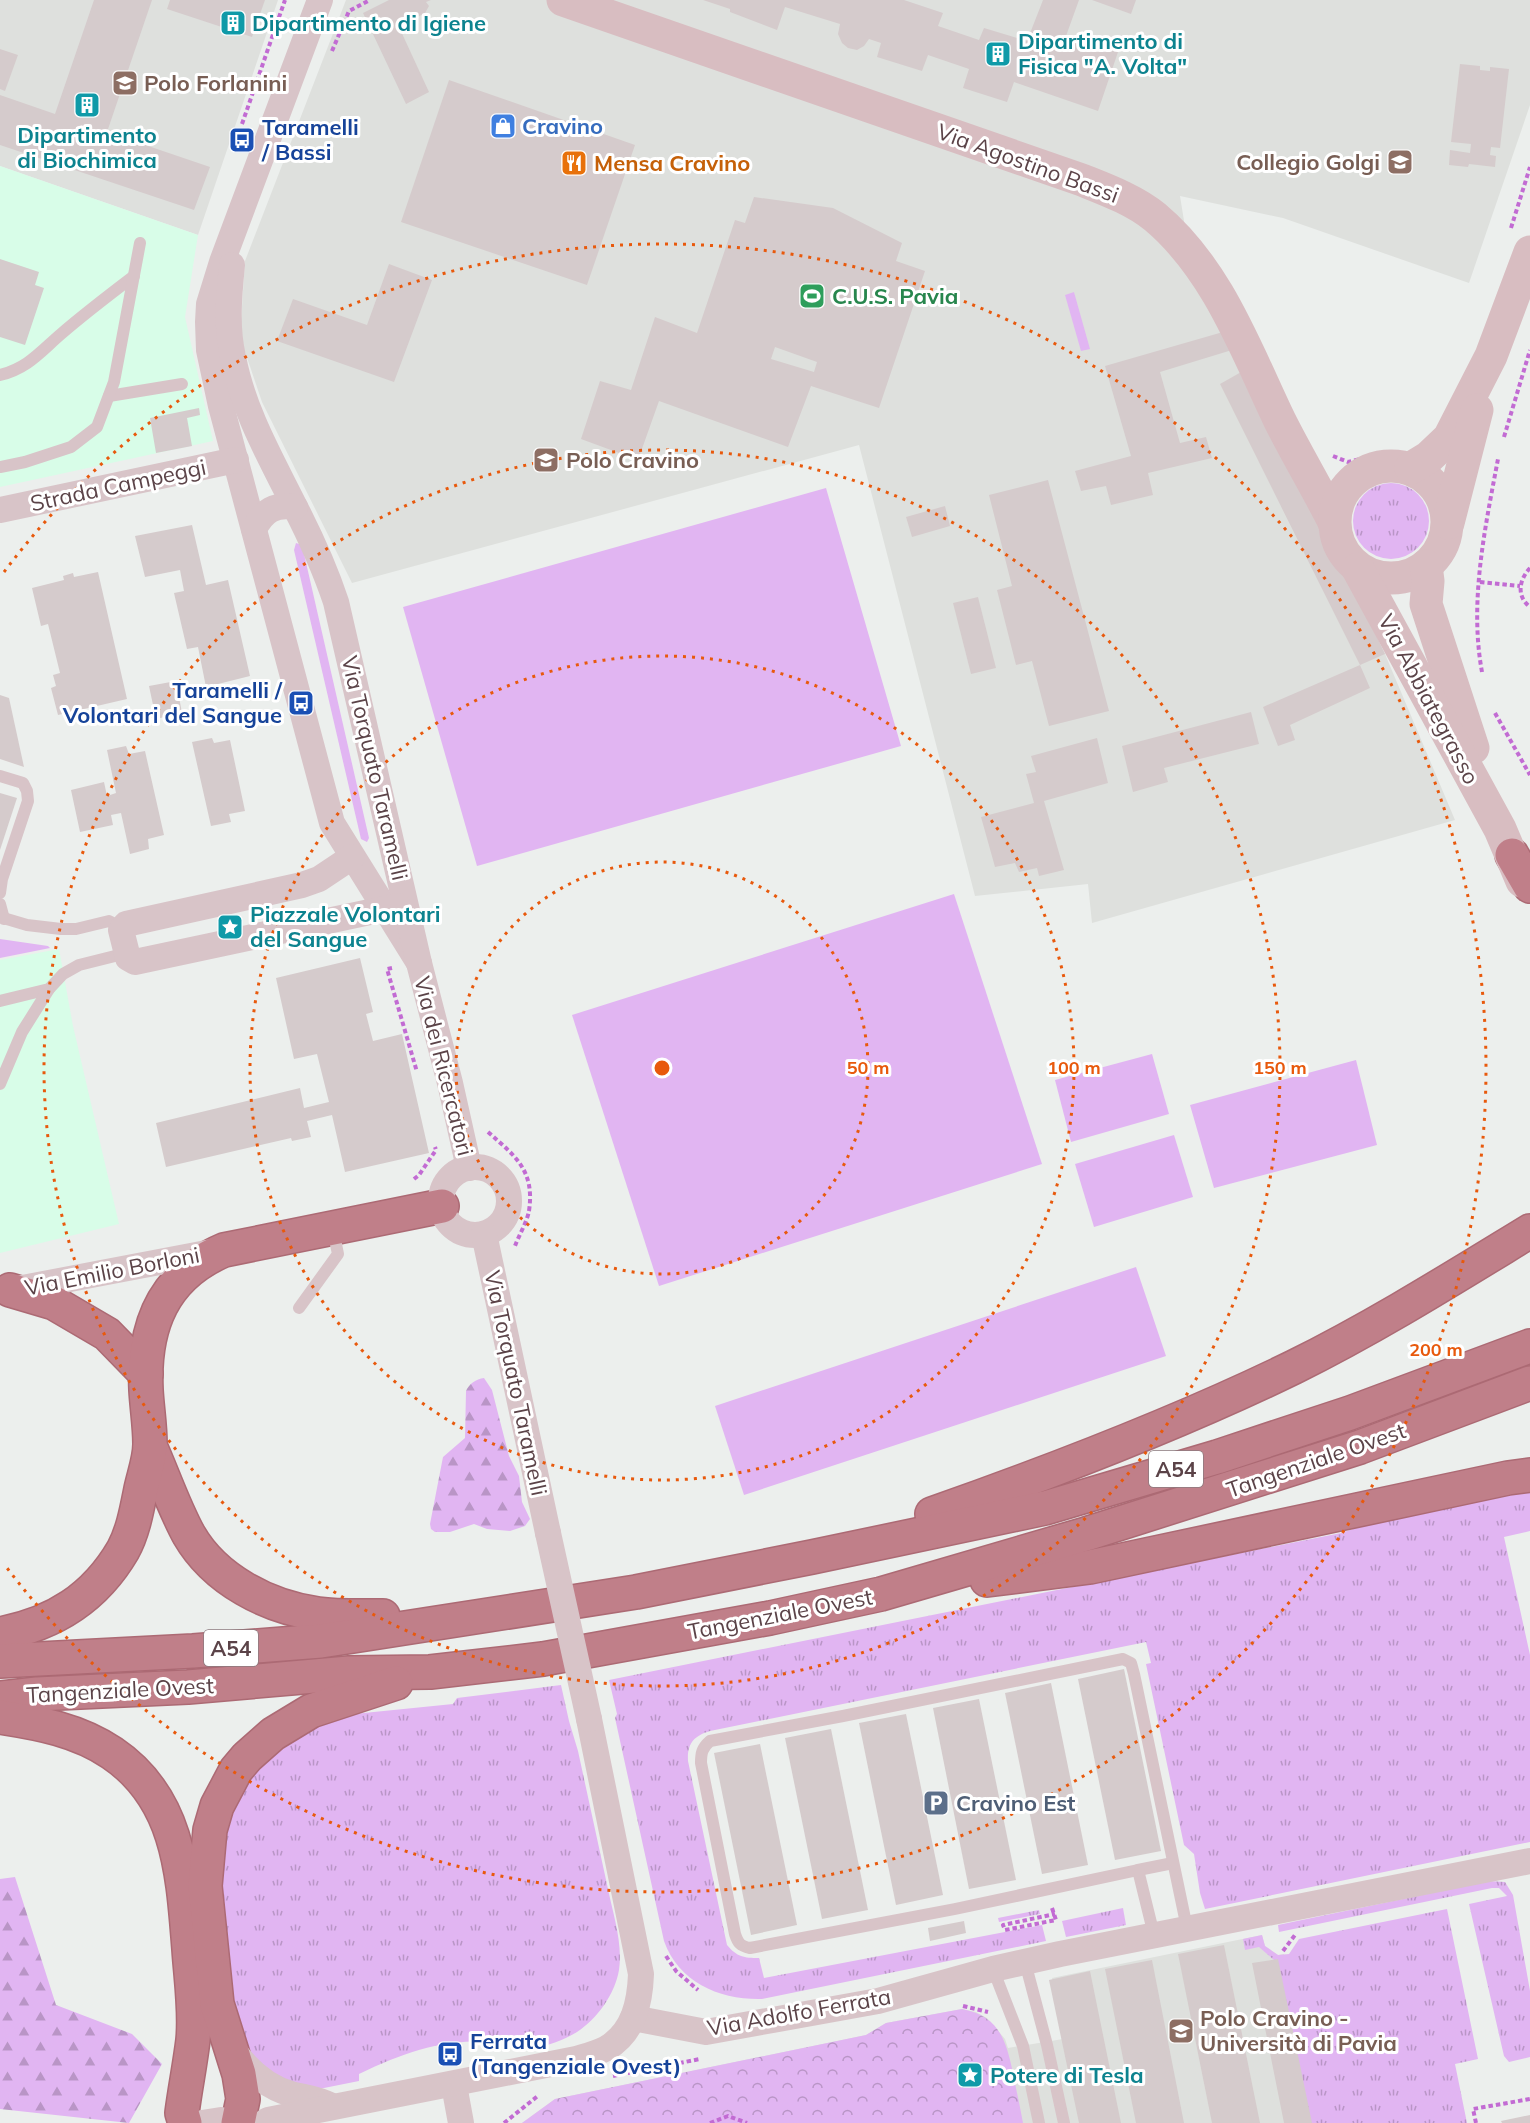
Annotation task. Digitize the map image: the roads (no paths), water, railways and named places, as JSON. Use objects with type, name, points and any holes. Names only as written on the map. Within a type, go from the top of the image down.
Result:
[{"type":"highway","points":[[1506,842],[1530,886]]},
{"type":"highway","points":[[0,1634],[40,1624],[66,1612],[108,1570],[123,1549],[129,1536],[150,1446],[146,1374],[148,1342],[152,1327],[169,1293],[191,1268],[224,1250],[442,1206]]},
{"type":"highway","points":[[812,1557],[1036,1477],[1220,1401],[1295,1367],[1394,1312],[1530,1230]]},
{"type":"highway","points":[[5,1291],[54,1303],[107,1334],[146,1374]]},
{"type":"highway","name":"Tangenziale Ovest","points":[[0,1661],[193,1652],[321,1641],[636,1592],[812,1557],[1045,1508],[1217,1457],[1350,1413],[1530,1346]]},
{"type":"highway","name":"Tangenziale Ovest","points":[[0,1698],[37,1694],[188,1687],[349,1673],[430,1672],[543,1659],[736,1624],[881,1594],[1086,1534],[1338,1454],[1530,1383]]},
{"type":"highway","points":[[150,1446],[179,1516],[191,1538],[229,1578],[249,1591],[274,1603],[319,1614],[460,1619]]},
{"type":"highway","points":[[881,1594],[1090,1567],[1497,1480],[1530,1475]]},
{"type":"highway","points":[[238,2123],[243,2100],[239,2074],[217,2004],[205,1886],[210,1830],[217,1806],[228,1784],[247,1757],[291,1721],[332,1702],[430,1672]]},
{"type":"highway","points":[[0,1717],[34,1722],[76,1733],[103,1747],[141,1779],[163,1810],[179,1860],[184,1892],[193,2004],[193,2039],[182,2113],[185,2123]]},
{"type":"main road","name":"Via Agostino Bassi","points":[[563,0],[1082,180],[1123,197],[1153,216],[1169,230],[1199,264],[1224,306],[1290,442],[1334,522]]},
{"type":"main road","points":[[1411,468],[1429,457],[1449,438],[1491,356],[1528,266]]},
{"type":"main road","points":[[1448,523],[1443,500],[1430,481],[1411,468],[1391,465],[1371,468],[1353,478],[1340,501],[1334,522],[1336,540],[1345,556],[1358,569],[1375,577],[1393,579],[1411,575],[1426,566],[1438,554],[1445,539],[1491,356]]},
{"type":"main road","points":[[1290,442],[1321,471],[1353,478]]},
{"type":"main road","name":"Via Abbiategrasso","points":[[1426,566],[1428,581],[1425,604],[1506,842],[1530,902]]},
{"type":"main road","name":"Via Abbiategrasso","points":[[1358,569],[1506,842]]},
{"type":"street","name":"Via Torquato Taramelli","points":[[320,0],[270,139],[238,217],[209,304],[209,350],[332,823],[352,857],[396,907]]},
{"type":"street","name":"Via Torquato Taramelli","points":[[238,217],[229,287],[232,355],[256,428],[326,573],[336,602],[396,907],[419,963]]},
{"type":"street","name":"Strada Campeggi","points":[[0,510],[236,460]]},
{"type":"street","points":[[254,529],[260,517],[270,509],[282,505],[295,507]]},
{"type":"street","points":[[352,857],[319,879],[302,885],[126,924],[121,930],[128,958],[135,962],[396,907]]},
{"type":"street","name":"Via dei Ricercatori","points":[[419,963],[469,1168]]},
{"type":"street","points":[[469,1168],[489,1171],[505,1185],[508,1194],[507,1215],[501,1224],[484,1234],[472,1235],[452,1226],[445,1217],[442,1206],[445,1186],[459,1171],[469,1168]]},
{"type":"street","name":"Via Torquato Taramelli","points":[[484,1234],[590,1719],[641,1974],[640,1998],[633,2018]]},
{"type":"street","name":"Via Emilio Borloni","points":[[5,1291],[224,1250]]},
{"type":"street","name":"Via Adolfo Ferrata","points":[[633,2018],[706,2032],[878,2001],[1025,1962],[1530,1861]]},
{"type":"street","points":[[264,2123],[268,2120],[576,2060],[607,2048],[620,2037],[633,2018]]},
{"type":"street","points":[[228,2044],[251,2072],[270,2085],[288,2093],[316,2098],[335,2108]]},
{"type":"street","points":[[454,2085],[461,2123]]},
{"type":"street","points":[[202,2123],[220,2120],[231,2123]]},
{"type":"lane","points":[[0,467],[25,462],[71,447],[97,427],[114,382],[140,243]]},
{"type":"lane","points":[[0,375],[15,372],[33,360],[61,334],[134,276]]},
{"type":"lane","points":[[109,396],[182,384]]},
{"type":"lane","points":[[0,776],[23,783],[28,801],[2,879],[0,893]]},
{"type":"lane","points":[[0,904],[2,918],[27,925],[76,930],[109,921],[123,928]]},
{"type":"lane","points":[[0,1084],[22,1032],[49,989],[63,974],[79,965],[127,953]]},
{"type":"lane","points":[[0,1001],[49,989]]},
{"type":"lane","points":[[298,1308],[338,1254],[333,1228]]},
{"type":"lane","points":[[1173,1863],[924,1915],[750,1948],[743,1947],[735,1934],[701,1754],[704,1746],[710,1741],[1123,1659],[1131,1663],[1134,1674],[1173,1863],[1186,1928]]},
{"type":"lane","points":[[1138,1870],[1154,1935]]},
{"type":"lane","points":[[1025,1962],[1047,2045],[1064,2123]]},
{"type":"lane","points":[[993,1970],[1023,2046],[1039,2123]]},
{"type":"place","name":"Dipartimento di Igiene","points":[[233,23]]},
{"type":"place","name":"Dipartimento di Fisica \"A. Volta\"","points":[[998,54]]},
{"type":"place","name":"Polo Forlanini","points":[[125,83]]},
{"type":"place","name":"Dipartimento di Biochimica","points":[[87,105]]},
{"type":"place","name":"Cravino","points":[[503,126]]},
{"type":"place","name":"Taramelli / Bassi","points":[[242,140]]},
{"type":"place","name":"Collegio Golgi","points":[[1400,162]]},
{"type":"place","name":"Mensa Cravino","points":[[574,163]]},
{"type":"place","name":"C.U.S. Pavia","points":[[812,296]]},
{"type":"place","name":"Polo Cravino","points":[[546,460]]},
{"type":"place","name":"Taramelli / Volontari del Sangue","points":[[301,703]]},
{"type":"place","name":"Piazzale Volontari del Sangue","points":[[230,927]]},
{"type":"place","name":"Cravino Est","points":[[936,1803]]},
{"type":"place","name":"Polo Cravino - Università di Pavia","points":[[1181,2031]]},
{"type":"place","name":"Ferrata (Tangenziale Ovest)","points":[[450,2054]]},
{"type":"place","name":"Potere di Tesla","points":[[970,2075]]}]
